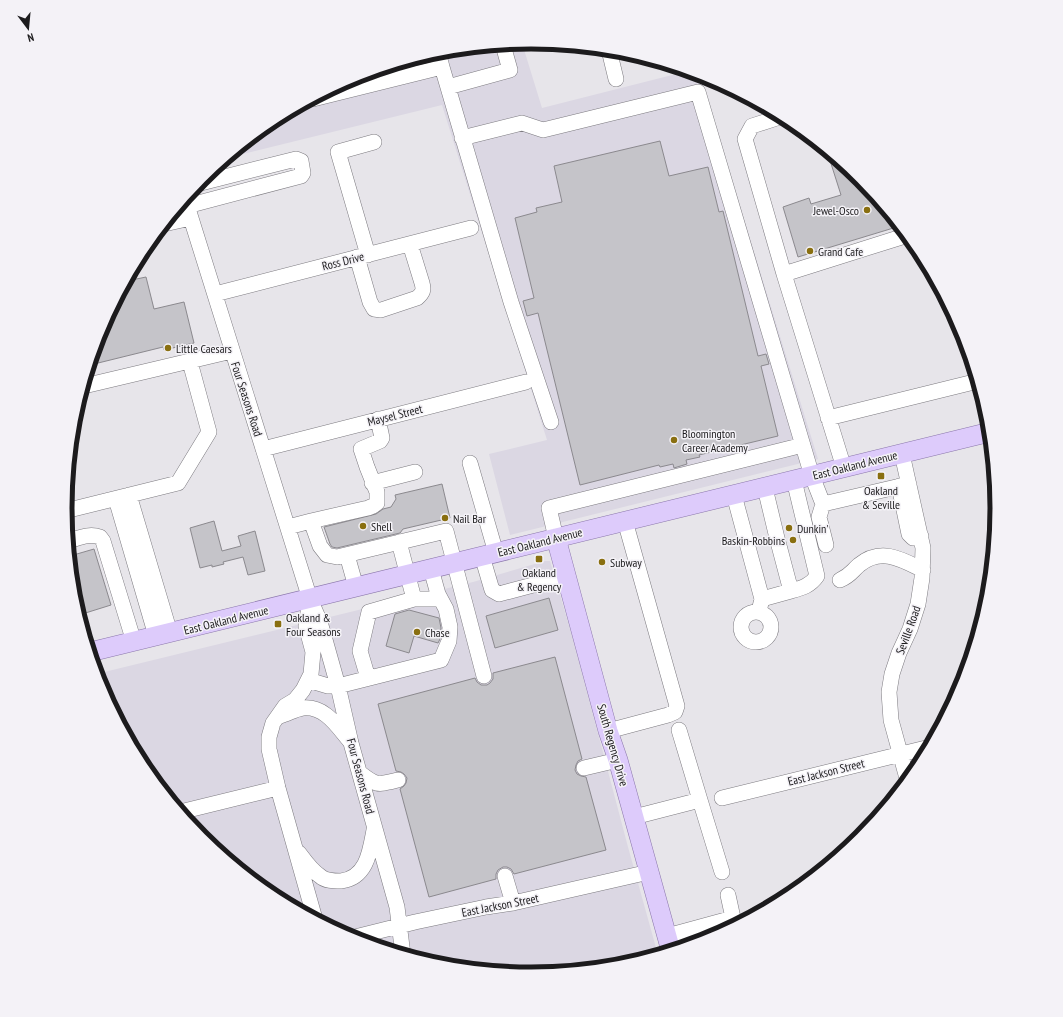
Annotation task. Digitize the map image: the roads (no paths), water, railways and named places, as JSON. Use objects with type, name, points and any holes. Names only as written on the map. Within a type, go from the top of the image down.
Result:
[{"type":"main road","name":"East Oakland Avenue","points":[[95,651],[984,433]]},
{"type":"main road","name":"South Regency Drive","points":[[556,538],[608,731],[618,760],[669,944]]},
{"type":"street","points":[[448,87],[510,70],[504,50]]},
{"type":"street","points":[[611,56],[616,79]]},
{"type":"street","points":[[440,59],[511,302],[551,422]]},
{"type":"street","points":[[334,93],[442,67]]},
{"type":"street","points":[[462,138],[522,123],[543,130],[698,92],[812,476],[823,504],[819,517],[826,545]]},
{"type":"street","points":[[774,119],[752,126],[745,139],[784,274],[844,468]]},
{"type":"street","points":[[374,142],[338,152],[362,256],[370,302],[374,309],[380,310],[417,298],[422,294],[424,289],[410,244]]},
{"type":"street","points":[[188,208],[301,176],[303,173],[301,161],[296,159],[211,181]]},
{"type":"street","name":"Four Seasons Road","points":[[188,208],[310,599],[320,622],[338,686],[351,743],[397,907],[402,949]]},
{"type":"street","name":"Ross Drive","points":[[215,294],[471,228]]},
{"type":"street","points":[[784,274],[902,237]]},
{"type":"street","points":[[89,385],[232,351]]},
{"type":"street","points":[[72,509],[178,483],[209,432],[190,362]]},
{"type":"street","name":"Maysel Street","points":[[263,449],[526,382]]},
{"type":"street","points":[[828,418],[973,382]]},
{"type":"street","points":[[288,527],[373,506],[377,503],[377,492],[372,483],[361,449],[380,441],[382,438],[378,419]]},
{"type":"street","points":[[556,538],[549,508],[803,445]]},
{"type":"street","name":"Seville Road","points":[[902,454],[904,485],[921,536],[923,548],[918,604],[910,629],[892,674],[889,692],[891,720],[906,774]]},
{"type":"street","points":[[470,463],[489,555],[492,590],[500,594],[567,576]]},
{"type":"street","points":[[372,483],[415,472]]},
{"type":"street","points":[[734,495],[761,605],[804,588],[812,583],[817,576],[794,480]]},
{"type":"street","points":[[823,504],[904,485]]},
{"type":"street","points":[[765,488],[791,592]]},
{"type":"street","points":[[123,497],[163,635]]},
{"type":"street","points":[[311,521],[320,546],[327,555],[337,557],[446,531],[484,676]]},
{"type":"street","points":[[608,731],[668,715],[675,712],[677,706],[625,521]]},
{"type":"street","points":[[73,539],[88,535],[96,535],[103,541],[134,642]]},
{"type":"street","points":[[399,542],[414,599]]},
{"type":"street","points":[[347,555],[356,588]]},
{"type":"street","points":[[840,580],[850,575],[859,565],[872,558],[884,556],[894,557],[922,570]]},
{"type":"street","points":[[308,680],[328,686],[338,686],[441,660],[449,641],[450,627],[446,609],[438,594],[431,569]]},
{"type":"street","name":"Four Seasons Road","points":[[310,599],[306,626],[313,652],[311,674],[303,690],[295,700],[285,706],[273,723],[269,737],[269,749],[294,848],[313,912]]},
{"type":"street","points":[[368,678],[360,651],[369,612],[414,599],[440,599]]},
{"type":"street","points":[[278,716],[303,708],[319,710],[328,716],[351,743]]},
{"type":"street","points":[[679,730],[722,872]]},
{"type":"street","name":"East Jackson Street","points":[[722,798],[923,749]]},
{"type":"street","points":[[584,768],[618,760]]},
{"type":"street","points":[[360,773],[380,785],[399,783],[380,789],[368,804]]},
{"type":"street","points":[[186,811],[278,788]]},
{"type":"street","points":[[634,817],[700,800]]},
{"type":"street","points":[[294,848],[312,870],[321,878],[334,881],[346,880],[356,875],[364,867],[370,852],[375,826]]},
{"type":"street","name":"East Jackson Street","points":[[362,935],[486,906],[513,903],[649,872]]},
{"type":"street","points":[[505,876],[513,903]]},
{"type":"street","points":[[669,944],[733,918],[728,895]]},
{"type":"street","points":[[305,908],[308,896]]},
{"type":"place","name":"Jewel-Osco","points":[[867,210]]},
{"type":"place","name":"Grand Cafe","points":[[810,251]]},
{"type":"place","name":"Little Caesars","points":[[168,348]]},
{"type":"place","name":"Bloomington Career Academy","points":[[674,440]]},
{"type":"place","name":"Oakland & Seville","points":[[881,476]]},
{"type":"place","name":"Nail Bar","points":[[445,518]]},
{"type":"place","name":"Shell","points":[[363,526]]},
{"type":"place","name":"Dunkin'","points":[[789,528]]},
{"type":"place","name":"Baskin-Robbins","points":[[793,540]]},
{"type":"place","name":"Oakland & Regency","points":[[539,559]]},
{"type":"place","name":"Subway","points":[[602,562]]},
{"type":"place","name":"Oakland & Four Seasons","points":[[278,624]]},
{"type":"place","name":"Chase","points":[[417,632]]}]
